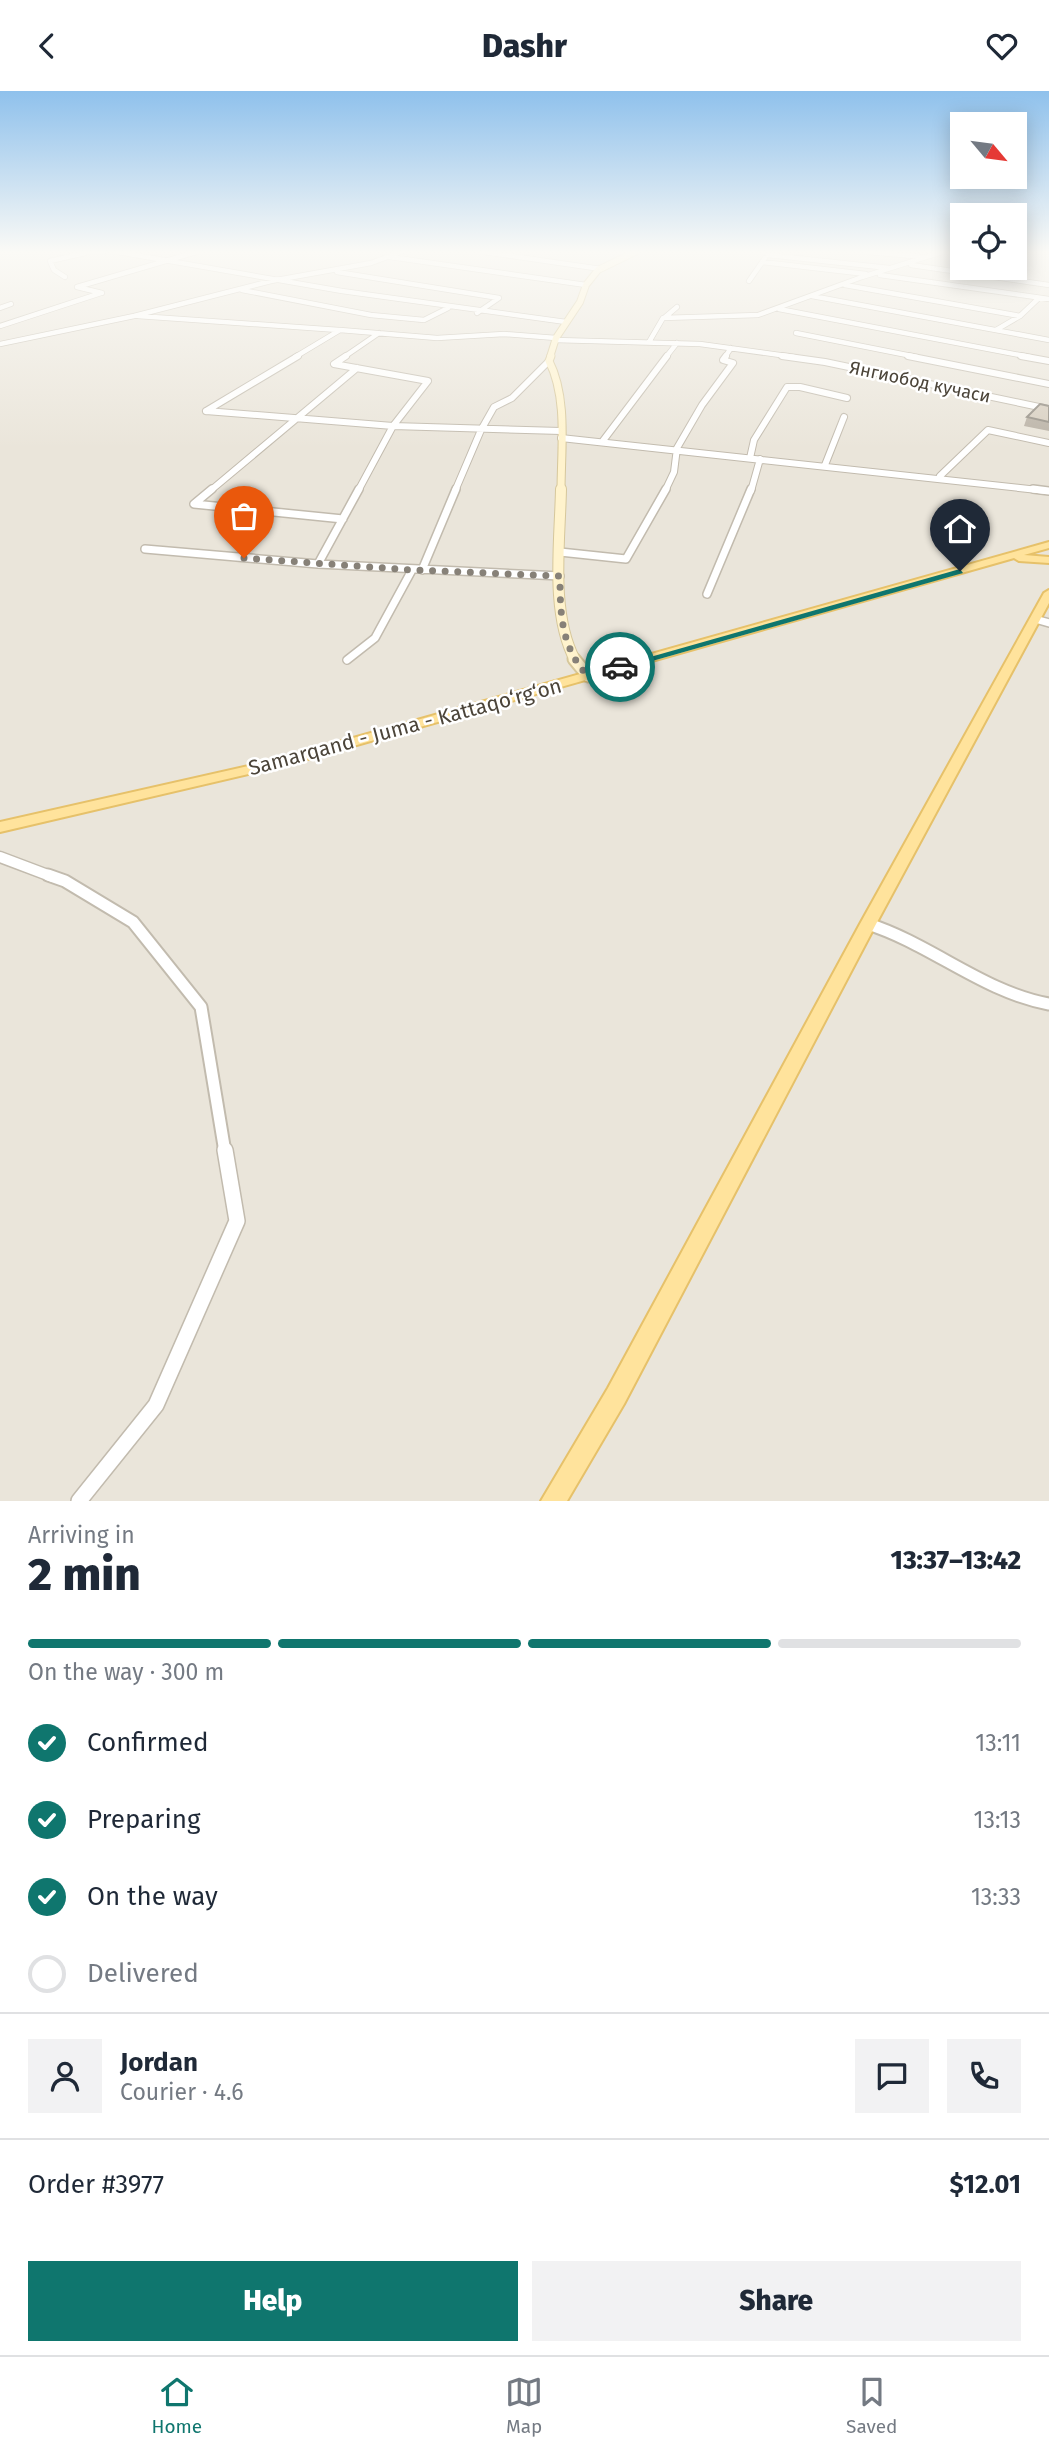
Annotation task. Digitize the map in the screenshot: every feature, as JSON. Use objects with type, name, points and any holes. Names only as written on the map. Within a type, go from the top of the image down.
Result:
[{"type":"main road","name":"Samarqand - Juma - Kattaqo‘rg‘on","points":[[0,827],[278,763],[1049,545]]},
{"type":"main road","points":[[1008,558],[1049,560]]},
{"type":"main road","points":[[1030,558],[1049,566]]},
{"type":"main road","points":[[554,1501],[617,1396],[868,924],[1042,621],[1049,593]]},
{"type":"street","points":[[0,325],[23,318]]},
{"type":"street","points":[[0,344],[125,318]]},
{"type":"street","name":"Янгиобод кучаси","points":[[160,318],[437,338],[504,334],[732,348],[825,362],[1049,409]]},
{"type":"street","points":[[404,318],[424,320],[428,318]]},
{"type":"street","points":[[524,318],[566,322]]},
{"type":"street","points":[[422,570],[481,430],[494,407],[512,398],[548,361],[555,339],[569,318]]},
{"type":"street","points":[[649,342],[663,318],[669,318]]},
{"type":"street","points":[[825,318],[1049,361]]},
{"type":"street","points":[[931,318],[1049,340]]},
{"type":"street","points":[[995,330],[1017,318]]},
{"type":"street","points":[[340,330],[206,411],[393,426],[561,434],[678,451],[940,476],[1049,491]]},
{"type":"street","points":[[318,564],[393,426],[428,381],[334,364],[379,333]]},
{"type":"street","points":[[796,333],[1049,384]]},
{"type":"street","points":[[602,442],[677,343]]},
{"type":"street","points":[[560,552],[626,559],[672,476],[677,448],[702,405],[733,363],[723,360],[732,348]]},
{"type":"street","points":[[548,361],[557,377],[561,434],[560,609],[566,643],[576,664],[588,676]]},
{"type":"street","points":[[343,519],[194,504],[357,368]]},
{"type":"street","points":[[750,458],[754,440],[787,387],[800,387],[847,398]]},
{"type":"street","points":[[825,465],[844,417]]},
{"type":"street","points":[[940,476],[988,430],[1049,443]]},
{"type":"street","points":[[707,594],[755,481],[761,459]]},
{"type":"street","points":[[145,549],[318,564],[560,576]]},
{"type":"street","points":[[347,660],[375,638],[412,570]]},
{"type":"street","points":[[0,857],[65,881],[133,922],[201,1007],[237,1221],[156,1405],[79,1501]]},
{"type":"street","points":[[868,924],[903,936],[959,968],[1034,1003],[1049,1004]]},
{"type":"shaded area","points":[[0,318],[1049,318],[1049,1501],[0,1501]]},
{"type":"building","points":[[1040,404],[1049,406],[1049,422],[1027,417]]},
{"type":"way so far","points":[[244,558],[412,570],[560,576],[560,609],[566,643],[576,664],[588,676],[620,667]]},
{"type":"route","points":[[620,667],[960,571]]}]
